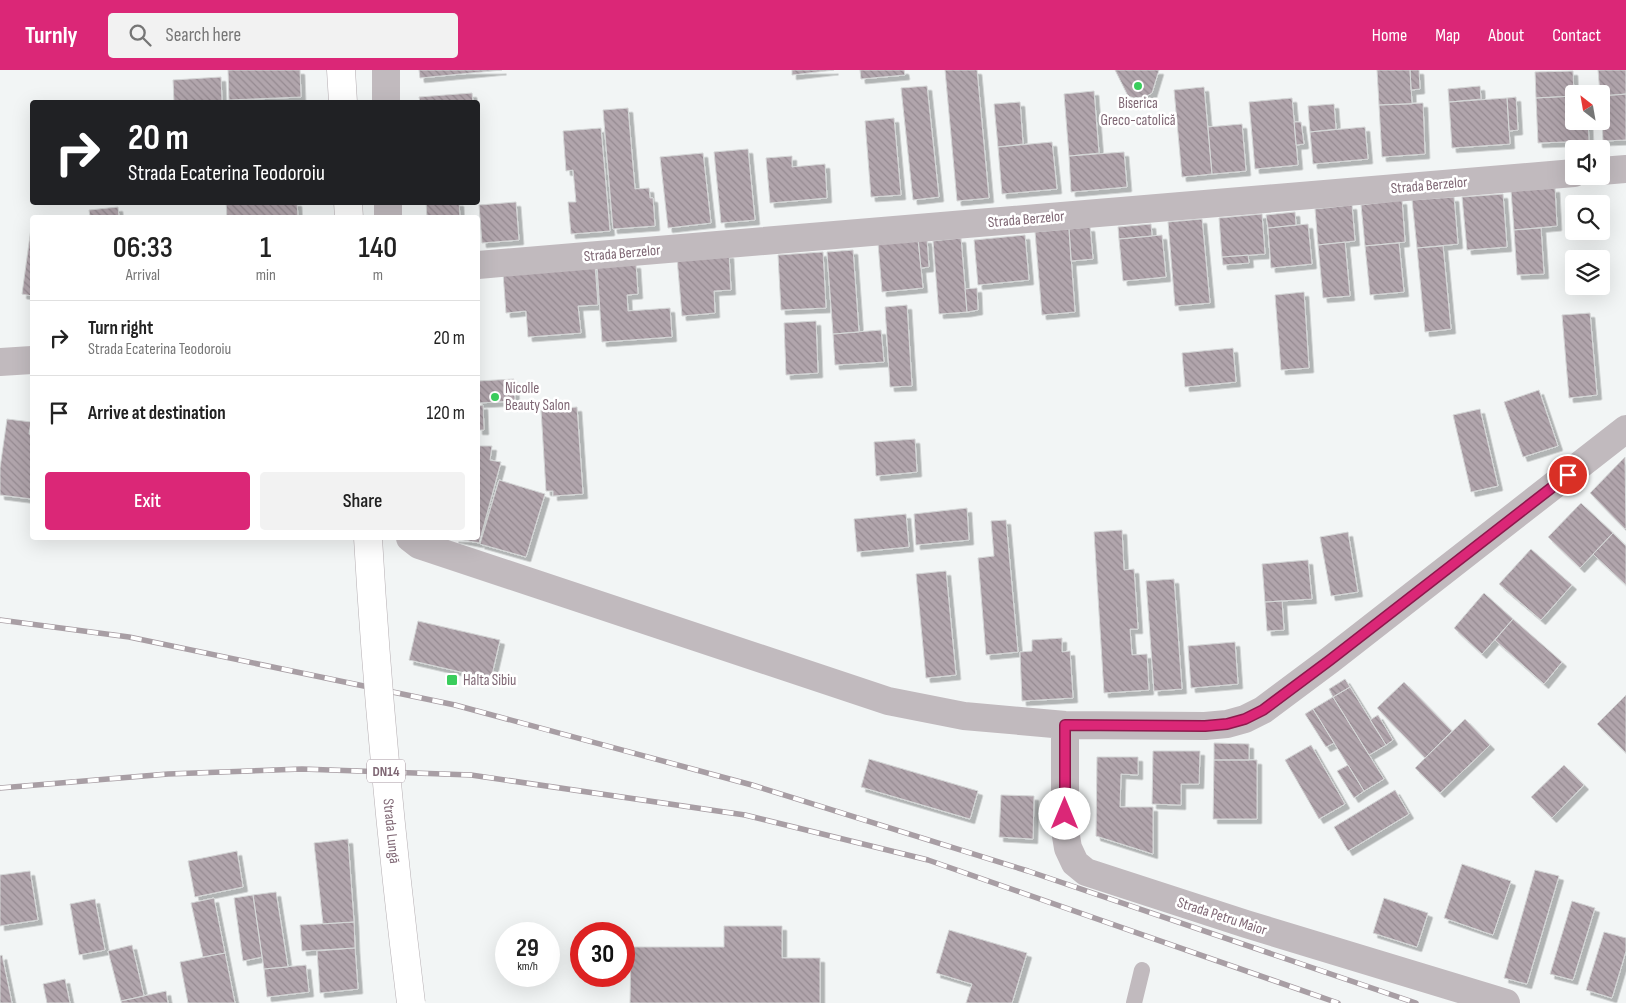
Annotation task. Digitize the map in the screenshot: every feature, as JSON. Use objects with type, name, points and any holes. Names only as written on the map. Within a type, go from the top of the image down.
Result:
[{"type":"main road","points":[[341,70],[343,100]]},
{"type":"main road","name":"Strada Lungă","points":[[368,540],[374,643],[398,893],[411,1003]]},
{"type":"street","points":[[386,70],[386,100]]},
{"type":"street","points":[[1610,170],[1626,169]]},
{"type":"street","name":"Strada Berzelor","points":[[480,265],[1565,174]]},
{"type":"street","points":[[0,362],[30,360]]},
{"type":"street","points":[[415,542],[888,701],[964,716],[1065,725],[1205,726],[1227,724],[1245,719],[1263,710],[1626,430]]},
{"type":"street","name":"Strada Petru Maior","points":[[1065,725],[1065,830],[1068,848],[1075,863],[1086,872],[1246,924],[1506,1003]]},
{"type":"lane","points":[[1134,1003],[1142,970]]},
{"type":"building","points":[[228,70],[300,70],[301,97],[229,100]]},
{"type":"building","points":[[419,70],[502,70],[420,78]]},
{"type":"building","points":[[792,70],[834,70],[792,75]]},
{"type":"building","points":[[860,70],[904,70],[905,75],[861,79]]},
{"type":"building","points":[[945,70],[977,70],[989,198],[957,201]]},
{"type":"building","name":"Biserica Greco-catolică","points":[[1115,70],[1159,70],[1152,93],[1145,97],[1134,98],[1128,96]]},
{"type":"building","points":[[1377,70],[1410,70],[1412,104],[1379,105]]},
{"type":"building","points":[[1410,70],[1419,70],[1420,89],[1411,90]]},
{"type":"building","points":[[1598,70],[1626,70],[1626,94],[1610,95],[1610,85],[1599,85]]},
{"type":"building","points":[[1573,71],[1574,85],[1565,85],[1565,96],[1536,98],[1535,72]]},
{"type":"building","points":[[221,77],[222,100],[174,100],[173,80]]},
{"type":"building","points":[[927,86],[939,197],[913,200],[901,88]]},
{"type":"building","points":[[1480,86],[1481,99],[1449,102],[1448,89]]},
{"type":"building","points":[[1204,87],[1212,174],[1182,177],[1174,90]]},
{"type":"building","points":[[1094,91],[1099,153],[1069,156],[1064,94]]},
{"type":"building","points":[[472,93],[473,100],[420,100],[419,97]]},
{"type":"building","points":[[1626,94],[1626,140],[1603,140],[1603,130],[1610,130],[1610,95]]},
{"type":"building","points":[[1565,96],[1565,130],[1588,130],[1589,140],[1538,143],[1536,98]]},
{"type":"building","points":[[1516,97],[1518,130],[1509,131],[1507,98]]},
{"type":"building","points":[[1292,98],[1298,165],[1255,169],[1249,102]]},
{"type":"building","points":[[1507,98],[1510,144],[1452,148],[1449,102]]},
{"type":"building","points":[[1020,102],[1023,144],[998,147],[994,104]]},
{"type":"building","points":[[1423,103],[1425,154],[1382,157],[1379,105]]},
{"type":"building","points":[[1334,104],[1336,129],[1310,132],[1308,106]]},
{"type":"building","points":[[628,108],[635,189],[649,188],[650,198],[653,198],[655,226],[613,229],[603,110]]},
{"type":"building","points":[[894,118],[901,195],[871,197],[865,121]]},
{"type":"building","points":[[1294,122],[1301,122],[1304,144],[1296,145]]},
{"type":"building","points":[[1242,124],[1246,171],[1212,174],[1208,127]]},
{"type":"building","points":[[1365,127],[1368,159],[1313,164],[1310,132]]},
{"type":"building","points":[[601,128],[610,231],[571,234],[568,202],[576,202],[573,170],[566,171],[563,131]]},
{"type":"building","points":[[1052,142],[1057,189],[1002,194],[998,147]]},
{"type":"building","points":[[748,149],[755,220],[721,223],[714,152]]},
{"type":"building","points":[[1124,152],[1127,187],[1071,192],[1069,156]]},
{"type":"building","points":[[703,153],[711,223],[668,228],[660,157]]},
{"type":"building","points":[[792,156],[792,167],[825,164],[827,198],[770,203],[766,158]]},
{"type":"building","points":[[1555,188],[1557,226],[1514,230],[1511,191]]},
{"type":"building","points":[[1503,194],[1507,247],[1467,250],[1462,197]]},
{"type":"building","points":[[1454,197],[1458,244],[1417,248],[1412,200]]},
{"type":"building","points":[[1402,200],[1405,242],[1365,246],[1361,205]]},
{"type":"building","points":[[516,202],[519,240],[482,243],[480,205]]},
{"type":"building","points":[[226,205],[297,205],[298,215],[227,215]]},
{"type":"building","points":[[426,205],[459,205],[460,215],[427,215]]},
{"type":"building","points":[[1352,205],[1355,241],[1318,245],[1315,209]]},
{"type":"building","points":[[118,207],[119,215],[90,215],[89,210]]},
{"type":"building","points":[[1295,212],[1296,225],[1268,228],[1266,215]]},
{"type":"building","points":[[1262,214],[1265,254],[1222,257],[1219,218]]},
{"type":"building","points":[[1202,219],[1210,303],[1175,306],[1168,222]]},
{"type":"building","points":[[1151,224],[1152,236],[1119,239],[1118,227]]},
{"type":"building","points":[[1308,224],[1312,264],[1271,268],[1268,228]]},
{"type":"building","points":[[1090,227],[1093,259],[1071,261],[1069,229]]},
{"type":"building","points":[[1541,228],[1544,274],[1517,275],[1514,230]]},
{"type":"building","points":[[1069,229],[1075,312],[1042,315],[1035,232]]},
{"type":"building","points":[[1025,235],[1029,280],[978,285],[974,240]]},
{"type":"building","points":[[1162,235],[1166,277],[1123,281],[1119,239]]},
{"type":"building","points":[[30,236],[30,296],[22,294]]},
{"type":"building","points":[[961,238],[967,312],[939,314],[933,241]]},
{"type":"building","points":[[918,239],[927,239],[929,267],[921,268]]},
{"type":"building","points":[[918,239],[923,288],[882,292],[878,243]]},
{"type":"building","points":[[1345,242],[1350,296],[1323,298],[1318,245]]},
{"type":"building","points":[[1399,243],[1404,292],[1370,295],[1365,246]]},
{"type":"building","points":[[1443,246],[1451,329],[1425,332],[1417,248]]},
{"type":"building","points":[[853,250],[859,332],[833,334],[827,252]]},
{"type":"building","points":[[823,252],[826,308],[781,310],[778,255]]},
{"type":"building","points":[[729,254],[731,290],[714,291],[715,313],[682,316],[677,258]]},
{"type":"building","points":[[1248,255],[1249,263],[1223,265],[1222,257]]},
{"type":"building","points":[[636,264],[638,294],[627,295],[628,311],[670,308],[672,337],[602,342],[597,266]]},
{"type":"building","points":[[595,265],[598,305],[578,306],[581,333],[528,337],[526,311],[506,313],[503,273]]},
{"type":"building","points":[[977,288],[978,310],[967,312],[965,289]]},
{"type":"building","points":[[1304,292],[1309,368],[1281,370],[1275,295]]},
{"type":"building","points":[[907,305],[912,386],[890,387],[885,307]]},
{"type":"building","points":[[1590,313],[1597,395],[1569,398],[1562,315]]},
{"type":"building","points":[[816,321],[818,373],[786,375],[784,323]]},
{"type":"building","points":[[881,330],[884,362],[835,365],[833,334]]},
{"type":"building","points":[[1233,348],[1236,382],[1185,387],[1182,353]]},
{"type":"building","points":[[514,379],[515,401],[480,403],[480,381]]},
{"type":"building","points":[[1539,390],[1558,446],[1523,457],[1504,402]]},
{"type":"building","points":[[483,405],[484,430],[480,430],[480,406]]},
{"type":"building","points":[[577,407],[583,494],[553,496],[553,491],[546,491],[541,410]]},
{"type":"building","points":[[1480,409],[1498,486],[1471,492],[1453,415]]},
{"type":"building","points":[[7,419],[30,422],[30,499],[0,495],[0,468]]},
{"type":"building","points":[[915,439],[917,472],[876,476],[874,442]]},
{"type":"building","points":[[480,446],[492,446],[490,460],[501,462],[480,539]]},
{"type":"building","points":[[1625,457],[1626,528],[1625,529],[1590,493]]},
{"type":"building","points":[[499,480],[545,494],[526,557],[480,544]]},
{"type":"building","points":[[1581,503],[1613,533],[1580,568],[1548,537]]},
{"type":"building","points":[[967,508],[969,540],[916,545],[914,514]]},
{"type":"building","points":[[906,514],[909,547],[857,552],[854,519]]},
{"type":"building","points":[[1006,520],[1018,652],[986,655],[978,558],[994,556],[991,521]]},
{"type":"building","points":[[1122,530],[1124,570],[1134,569],[1138,629],[1130,629],[1132,655],[1147,654],[1149,690],[1104,693],[1094,532]]},
{"type":"building","points":[[1348,532],[1358,592],[1331,596],[1320,537]]},
{"type":"building","points":[[1613,533],[1626,546],[1626,585],[1593,554]]},
{"type":"building","points":[[464,540],[480,540],[479,543]]},
{"type":"building","points":[[1531,549],[1572,585],[1541,620],[1499,584]]},
{"type":"building","points":[[1308,560],[1312,599],[1265,602],[1262,564]]},
{"type":"building","points":[[946,571],[956,675],[926,678],[916,574]]},
{"type":"building","points":[[1174,579],[1182,689],[1154,691],[1146,581]]},
{"type":"building","points":[[1484,593],[1513,619],[1482,654],[1454,628]]},
{"type":"building","points":[[1282,601],[1284,630],[1267,631],[1265,602]]},
{"type":"building","points":[[1513,619],[1562,662],[1544,684],[1495,640]]},
{"type":"building","points":[[418,621],[500,640],[491,679],[409,660]]},
{"type":"building","points":[[1062,638],[1062,652],[1070,651],[1073,698],[1022,701],[1020,652],[1032,651],[1032,640]]},
{"type":"building","points":[[1235,642],[1238,684],[1191,688],[1188,646]]},
{"type":"building","points":[[1345,679],[1350,687],[1333,697],[1329,689]]},
{"type":"building","points":[[1404,682],[1452,731],[1425,758],[1377,708]]},
{"type":"building","points":[[1350,687],[1386,745],[1369,755],[1333,697]]},
{"type":"building","points":[[1626,695],[1626,753],[1597,724]]},
{"type":"building","points":[[1333,697],[1384,779],[1364,791],[1313,709]]},
{"type":"building","points":[[1313,709],[1334,743],[1326,747],[1305,714]]},
{"type":"building","points":[[1378,715],[1393,740],[1386,745],[1370,720]]},
{"type":"building","points":[[1465,719],[1490,745],[1440,793],[1415,768]]},
{"type":"building","points":[[1214,743],[1249,744],[1249,760],[1214,760]]},
{"type":"building","points":[[1311,745],[1345,804],[1319,819],[1285,760]]},
{"type":"building","points":[[1153,751],[1200,751],[1199,784],[1181,784],[1181,805],[1152,804]]},
{"type":"building","points":[[1097,757],[1138,757],[1138,775],[1121,774],[1120,807],[1153,807],[1153,854],[1096,836]]},
{"type":"building","points":[[869,759],[978,791],[970,819],[861,787]]},
{"type":"building","points":[[1214,760],[1257,760],[1257,819],[1213,819]]},
{"type":"building","points":[[1348,765],[1364,791],[1354,798],[1337,771]]},
{"type":"building","points":[[1564,765],[1584,785],[1552,818],[1531,797]]},
{"type":"building","points":[[1395,790],[1409,814],[1348,851],[1334,827]]},
{"type":"building","points":[[1001,795],[1034,796],[1033,839],[999,837]]},
{"type":"building","points":[[348,839],[354,922],[323,924],[314,843]]},
{"type":"building","points":[[237,851],[243,887],[195,897],[188,861]]},
{"type":"building","points":[[1462,864],[1511,881],[1493,935],[1444,918]]},
{"type":"building","points":[[1535,870],[1559,876],[1527,984],[1504,978]]},
{"type":"building","points":[[30,871],[38,920],[0,926],[0,875]]},
{"type":"building","points":[[276,892],[288,967],[264,969],[253,895]]},
{"type":"building","points":[[253,895],[262,957],[243,961],[234,898]]},
{"type":"building","points":[[214,898],[225,953],[203,957],[191,903]]},
{"type":"building","points":[[1384,898],[1428,913],[1417,947],[1373,933]]},
{"type":"building","points":[[95,899],[105,950],[79,955],[70,904]]},
{"type":"building","points":[[1572,901],[1595,908],[1573,980],[1550,974]]},
{"type":"building","points":[[354,922],[355,948],[302,951],[300,925]]},
{"type":"building","points":[[724,926],[782,926],[782,958],[820,958],[820,1003],[630,1003],[630,987],[635,987],[635,947],[724,947]]},
{"type":"building","points":[[949,930],[1027,953],[1012,1003],[966,1003],[972,984],[936,973]]},
{"type":"building","points":[[1604,932],[1626,938],[1626,951],[1612,998],[1586,990]]},
{"type":"building","points":[[132,945],[144,996],[121,1001],[108,951]]},
{"type":"building","points":[[355,948],[358,989],[320,993],[317,951]]},
{"type":"building","points":[[225,953],[235,1003],[188,1003],[180,962]]},
{"type":"building","points":[[2,955],[12,1003],[0,1003],[0,956]]},
{"type":"building","points":[[306,965],[309,992],[267,997],[264,969]]},
{"type":"building","points":[[65,979],[70,1003],[47,1003],[43,984]]},
{"type":"building","points":[[166,991],[168,1003],[122,1003],[121,1001]]},
{"type":"railway","points":[[0,620],[129,637],[455,705],[752,785],[1028,871],[1416,1003]]},
{"type":"railway","points":[[0,788],[168,774],[302,769],[471,775],[745,815],[928,860],[1338,1003]]},
{"type":"place","name":"Biserica Greco-catolică","points":[[1138,86]]},
{"type":"place","name":"Nicolle Beauty Salon","points":[[495,397]]},
{"type":"place","name":"Halta Sibiu","points":[[452,680]]},
{"type":"route","points":[[1065,814],[1065,725],[1205,726],[1227,724],[1245,719],[1263,710],[1330,660],[1568,475]]}]
